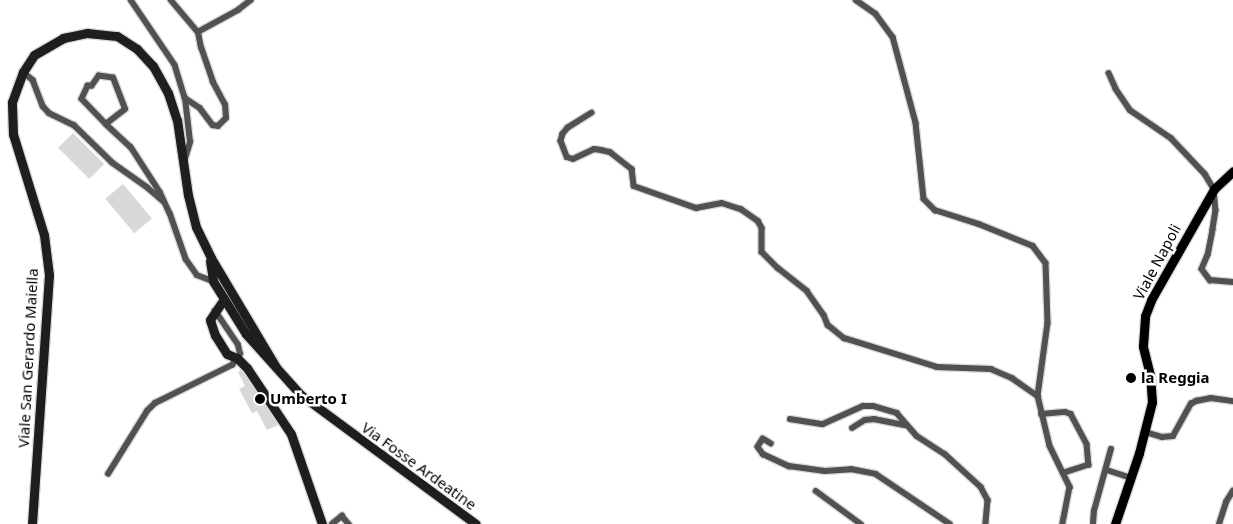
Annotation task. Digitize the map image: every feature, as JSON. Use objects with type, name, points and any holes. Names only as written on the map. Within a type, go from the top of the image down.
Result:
[{"type":"main road","name":"Viale San Gerardo Maiella","points":[[32,524],[49,275],[44,235],[13,134],[12,102],[23,72],[34,55],[62,38],[87,33],[117,36],[137,49],[153,66],[168,93],[177,120],[183,165],[196,227],[210,258],[213,281]]},
{"type":"main road","name":"Viale Napoli","points":[[1115,524],[1145,432],[1152,402],[1152,390],[1143,346],[1145,316],[1151,300],[1214,189],[1233,171]]},
{"type":"main road","points":[[210,258],[276,367]]},
{"type":"main road","name":"Via Fosse Ardeatine","points":[[213,281],[246,334],[301,395],[476,524]]},
{"type":"main road","points":[[224,299],[214,310],[210,320],[215,335],[227,354],[237,358],[247,368],[290,434],[322,524]]},
{"type":"street","points":[[131,0],[175,65],[185,98],[190,142],[183,165]]},
{"type":"street","points":[[171,0],[198,32],[201,48],[213,82],[225,104],[226,118],[218,126],[213,124],[200,108],[185,98]]},
{"type":"street","points":[[198,32],[238,10],[250,0]]},
{"type":"street","points":[[856,0],[876,14],[893,37],[916,123],[924,199],[934,210],[979,224],[1033,246],[1046,264],[1048,323],[1038,396],[1050,446],[1070,488],[1070,496],[1063,524]]},
{"type":"street","points":[[23,72],[33,80],[43,106],[49,113],[74,125],[113,163],[146,186],[165,203]]},
{"type":"street","points":[[1109,73],[1116,89],[1130,110],[1171,138],[1205,174],[1214,189],[1215,220],[1208,256],[1202,270],[1210,280],[1233,282]]},
{"type":"street","points":[[106,124],[125,109],[113,78],[99,76],[92,86],[88,86],[82,99],[106,124],[131,147],[160,192],[186,259],[197,275],[213,281]]},
{"type":"street","points":[[592,113],[568,128],[563,134],[561,141],[567,157],[573,159],[594,149],[601,150],[620,159],[632,169],[634,186],[696,208],[722,203],[741,209],[758,221],[762,228],[762,252],[778,268],[807,291],[824,315],[828,325],[844,338],[937,366],[991,369],[1012,378],[1038,396]]},
{"type":"street","points":[[108,474],[147,411],[155,403],[232,365],[240,354],[238,345],[214,310]]},
{"type":"street","points":[[1145,432],[1162,437],[1173,436],[1191,404],[1196,400],[1211,398],[1233,401]]},
{"type":"street","points":[[790,419],[823,424],[852,410],[873,406],[897,414],[905,425],[945,454],[981,487],[988,500],[986,524]]},
{"type":"street","points":[[1041,414],[1065,412],[1071,414],[1088,444],[1089,465],[1064,473]]},
{"type":"street","points":[[852,428],[865,420],[874,419],[905,425]]},
{"type":"street","points":[[771,444],[763,439],[758,448],[763,454],[789,466],[825,471],[851,469],[876,474],[950,524]]},
{"type":"street","points":[[1093,524],[1094,511],[1107,470],[1111,449]]},
{"type":"street","points":[[1107,470],[1131,478]]},
{"type":"street","points":[[816,491],[861,524]]},
{"type":"street","points":[[1219,524],[1226,502],[1233,491]]},
{"type":"street","points":[[332,524],[342,516],[349,524]]},
{"type":"shaded area","points":[[73,133],[104,164],[89,179],[58,148]]},
{"type":"shaded area","points":[[123,184],[152,218],[134,233],[105,199]]},
{"type":"shaded area","points":[[243,369],[285,422],[267,430],[257,411],[252,413],[239,389],[245,386],[238,372]]},
{"type":"place","name":"la Reggia","points":[[1131,378]]},
{"type":"place","name":"Umberto I","points":[[260,399]]}]
